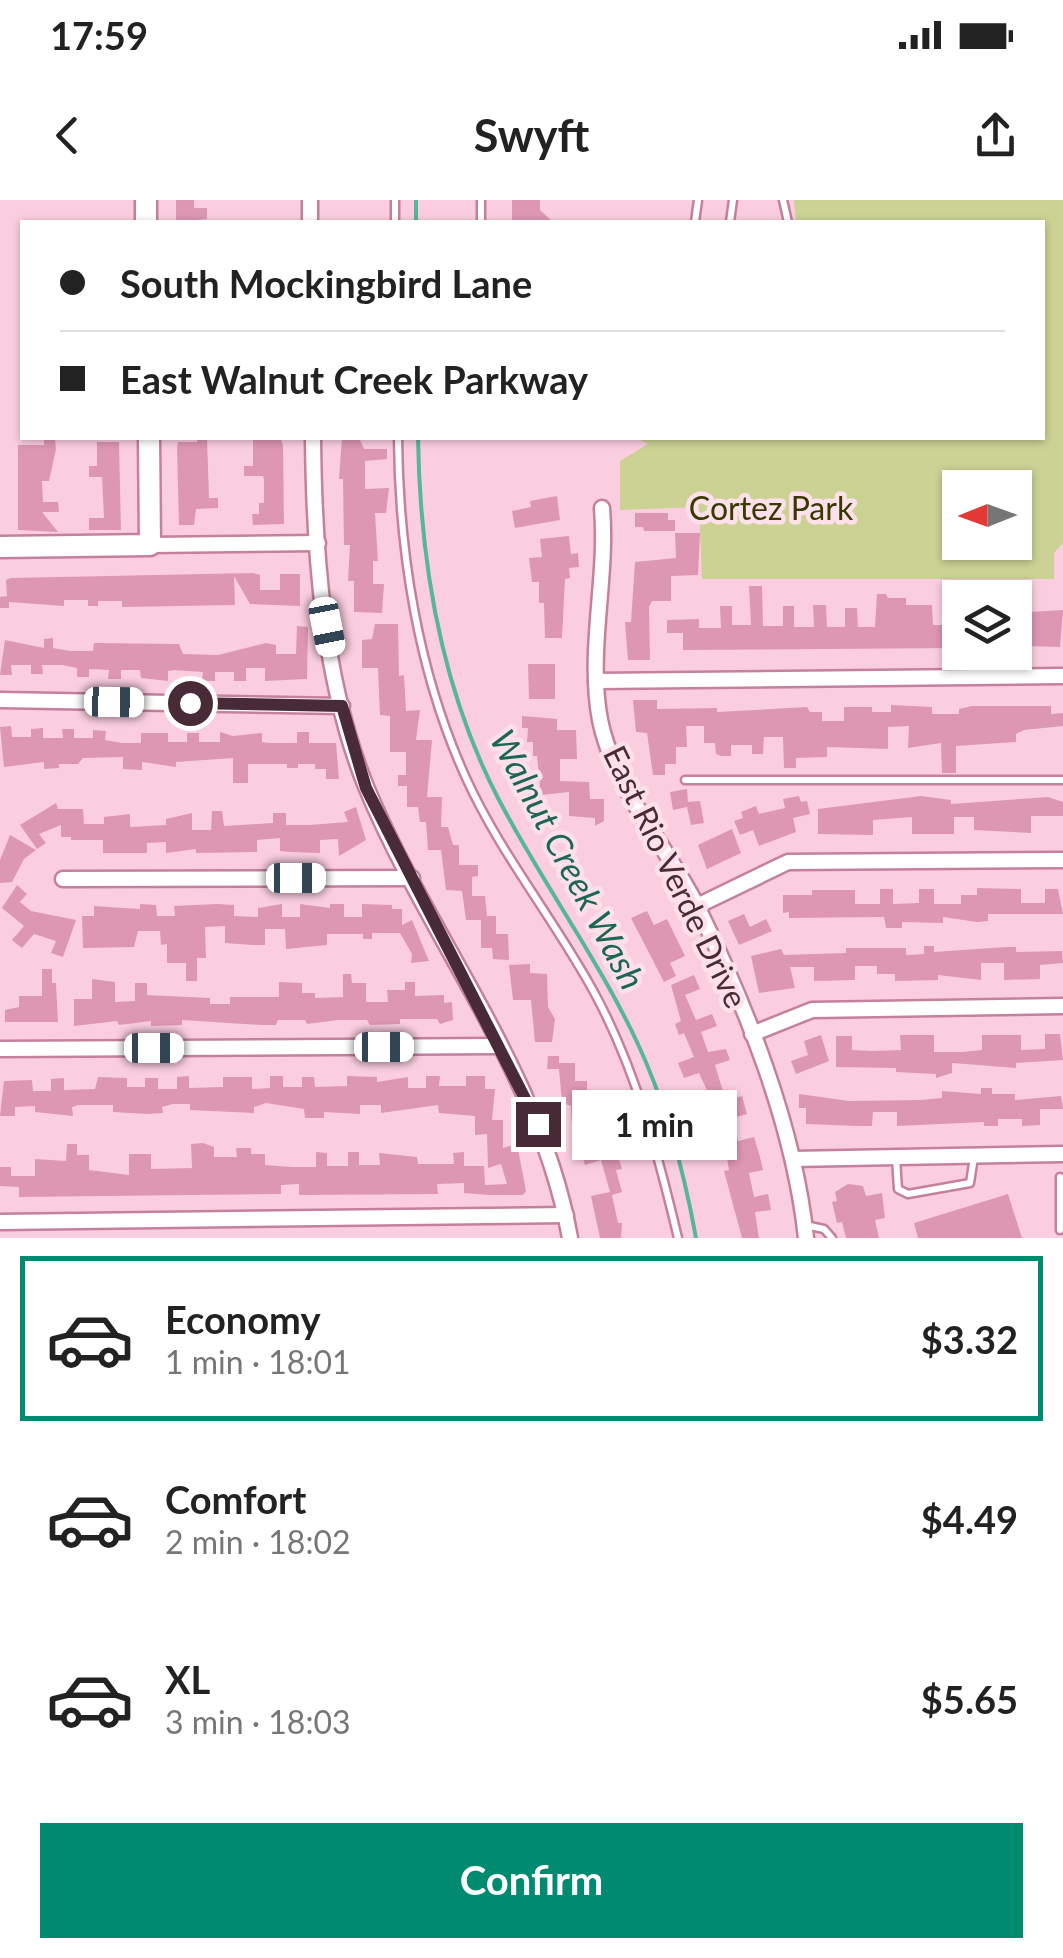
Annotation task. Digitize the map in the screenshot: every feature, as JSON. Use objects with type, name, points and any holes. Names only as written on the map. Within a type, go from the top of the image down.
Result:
[{"type":"street","points":[[149,440],[150,544]]},
{"type":"street","points":[[312,440],[327,627],[342,706],[366,788],[538,1124],[570,1238]]},
{"type":"street","name":"East Rio Verde Drive","points":[[602,508],[606,552],[596,680],[600,720],[610,752],[697,906],[752,1034],[793,1159],[806,1231]]},
{"type":"street","points":[[0,547],[318,543]]},
{"type":"street","points":[[596,680],[1063,676]]},
{"type":"street","points":[[0,700],[342,706]]},
{"type":"street","points":[[697,906],[788,862],[1063,860]]},
{"type":"street","points":[[63,879],[412,878]]},
{"type":"street","points":[[752,1034],[812,1010],[1063,1006]]},
{"type":"street","points":[[0,1049],[499,1046]]},
{"type":"street","points":[[793,1159],[1063,1154]]},
{"type":"street","points":[[0,1222],[566,1215]]},
{"type":"lane","points":[[398,440],[408,568],[417,624],[441,710],[492,830],[594,992],[628,1066],[678,1238]]},
{"type":"lane","points":[[685,780],[1063,780]]},
{"type":"lane","points":[[896,1157],[898,1189],[908,1194],[970,1183],[974,1155]]},
{"type":"lane","points":[[1060,1177],[1060,1230]]},
{"type":"lane","points":[[806,1231],[824,1229],[832,1238]]},
{"type":"green space","name":"Cortez Park","points":[[794,200],[1063,200],[1063,543],[1054,553],[1054,579],[702,579],[699,507],[620,510],[620,461],[648,444],[640,440],[1045,440],[1045,220],[796,220]]},
{"type":"building","points":[[176,200],[194,200],[194,208],[207,208],[207,219],[176,220]]},
{"type":"building","points":[[512,200],[540,200],[540,210],[551,220],[512,220]]},
{"type":"building","points":[[44,440],[55,440],[49,481],[42,481],[43,502],[58,502],[59,512],[42,512],[58,532],[18,530],[18,445],[44,445]]},
{"type":"building","points":[[207,440],[209,498],[218,498],[218,508],[196,509],[194,525],[179,525],[178,442]]},
{"type":"building","points":[[253,440],[281,440],[284,524],[253,525],[252,514],[259,514],[259,503],[264,503],[264,480],[263,476],[244,476],[244,466],[253,466]]},
{"type":"building","points":[[342,440],[360,440],[364,449],[387,449],[387,459],[365,461],[365,489],[389,488],[386,513],[375,513],[378,561],[373,561],[373,584],[384,584],[382,613],[354,612],[354,581],[348,581],[350,545],[344,545],[343,479],[339,479]]},
{"type":"building","points":[[97,442],[119,442],[121,530],[89,530],[89,518],[104,518],[102,477],[89,477],[89,466],[97,466]]},
{"type":"building","points":[[557,496],[560,520],[515,528],[512,511],[531,507],[530,501]]},
{"type":"building","points":[[635,513],[668,513],[668,520],[675,520],[675,531],[644,531],[643,527],[635,527]]},
{"type":"building","points":[[675,533],[700,533],[698,575],[671,576],[671,601],[652,601],[649,607],[650,660],[628,660],[625,622],[631,622],[635,562],[676,558]]},
{"type":"building","points":[[569,536],[571,554],[578,553],[579,567],[569,568],[570,578],[565,579],[562,638],[545,638],[544,603],[539,603],[539,582],[532,582],[529,558],[542,557],[540,539]]},
{"type":"building","points":[[280,574],[300,574],[300,606],[250,604],[234,576],[235,605],[122,607],[122,601],[98,601],[98,606],[88,606],[88,600],[64,600],[64,606],[9,602],[9,608],[0,608],[0,597],[7,596],[6,580],[11,578],[260,575],[260,590],[280,590]]},
{"type":"building","points":[[749,586],[762,586],[763,626],[783,626],[783,606],[794,606],[794,627],[814,627],[813,605],[826,605],[827,627],[845,627],[845,608],[857,608],[858,627],[875,627],[877,594],[886,594],[888,598],[906,598],[906,605],[932,605],[933,625],[942,625],[942,648],[683,650],[683,633],[667,633],[667,620],[699,619],[699,628],[721,628],[720,606],[732,606],[732,625],[751,625]]},
{"type":"building","points":[[1063,610],[1060,647],[1032,646],[1032,612]]},
{"type":"building","points":[[375,624],[398,624],[399,676],[404,675],[406,711],[420,710],[416,740],[432,740],[427,797],[442,797],[441,827],[448,827],[453,845],[459,845],[459,865],[478,865],[478,876],[472,877],[472,896],[485,896],[487,916],[496,916],[496,934],[508,934],[509,960],[493,959],[492,948],[481,948],[481,920],[466,920],[462,891],[446,890],[441,850],[428,850],[426,822],[420,822],[418,807],[407,807],[407,786],[398,786],[398,775],[406,775],[406,752],[390,752],[390,716],[380,715],[378,668],[362,668],[362,640],[372,639]]},
{"type":"building","points":[[297,626],[308,627],[307,679],[265,681],[265,668],[246,668],[246,681],[234,681],[234,672],[215,672],[215,681],[202,681],[203,672],[174,670],[168,671],[168,681],[141,678],[140,670],[121,670],[121,679],[108,679],[109,670],[89,669],[89,677],[77,677],[77,668],[62,665],[42,665],[43,674],[31,674],[31,665],[11,665],[12,675],[0,675],[5,640],[44,648],[44,639],[53,638],[53,648],[71,651],[93,651],[94,643],[179,644],[183,654],[218,655],[266,643],[276,645],[276,654],[296,654]]},
{"type":"building","points":[[528,664],[555,664],[555,699],[529,699]]},
{"type":"building","points":[[633,700],[657,700],[657,709],[717,708],[717,712],[807,707],[810,712],[822,712],[822,721],[844,721],[844,707],[891,712],[891,705],[932,707],[932,714],[959,714],[959,709],[972,706],[1051,706],[1051,714],[1063,713],[1063,726],[1024,730],[1016,734],[1016,742],[956,746],[956,773],[942,773],[941,743],[908,748],[909,726],[888,727],[888,749],[827,747],[827,757],[796,758],[796,768],[784,768],[783,737],[764,737],[763,754],[752,754],[752,745],[731,745],[731,756],[721,756],[716,754],[715,743],[704,743],[704,726],[686,726],[687,747],[676,747],[676,764],[665,764],[665,775],[653,775],[647,733],[636,732]]},
{"type":"building","points":[[522,716],[557,719],[557,730],[576,730],[577,759],[560,759],[560,781],[589,782],[590,799],[604,799],[604,821],[595,826],[595,818],[569,816],[569,792],[541,795],[537,756],[533,756],[533,742],[527,742],[528,728],[522,728]]},
{"type":"building","points":[[11,726],[12,737],[31,737],[31,729],[43,728],[43,738],[63,738],[62,729],[74,729],[74,738],[93,738],[93,730],[106,731],[105,740],[122,743],[141,743],[141,733],[168,733],[168,742],[187,742],[187,733],[199,733],[199,742],[220,742],[220,732],[233,736],[262,733],[262,742],[297,743],[297,732],[309,732],[309,743],[336,743],[339,779],[326,779],[326,769],[315,769],[315,764],[287,768],[287,764],[248,764],[248,783],[233,783],[233,758],[176,762],[176,767],[142,762],[142,770],[123,769],[123,757],[83,758],[78,764],[59,764],[59,768],[44,769],[44,762],[4,767],[0,727]]},
{"type":"building","points":[[687,789],[688,802],[700,801],[704,823],[691,825],[687,807],[673,810],[670,792]]},
{"type":"building","points":[[799,796],[801,802],[807,801],[810,814],[793,818],[796,832],[759,846],[753,830],[740,835],[734,821],[743,818],[741,812],[756,806],[759,814],[785,808],[783,799]]},
{"type":"building","points":[[921,796],[951,800],[951,804],[1048,797],[1063,802],[1063,816],[1031,816],[1031,833],[974,830],[974,817],[954,817],[954,834],[912,834],[912,817],[873,820],[873,835],[818,834],[818,809]]},
{"type":"building","points":[[56,803],[58,809],[83,809],[84,824],[104,824],[104,817],[130,814],[130,827],[166,825],[166,819],[192,813],[192,830],[211,830],[212,811],[222,811],[224,826],[273,823],[273,813],[286,813],[286,825],[309,825],[348,822],[344,812],[356,807],[366,840],[339,856],[338,839],[320,840],[320,853],[280,851],[280,838],[257,840],[257,852],[196,853],[196,849],[166,853],[166,842],[147,843],[147,853],[103,853],[103,840],[61,837],[61,825],[39,834],[46,843],[37,849],[20,825]]},
{"type":"building","points":[[732,829],[741,853],[707,869],[698,845]]},
{"type":"building","points":[[10,835],[36,850],[24,859],[12,882],[0,883],[0,860]]},
{"type":"building","points":[[17,885],[27,894],[20,902],[31,911],[76,920],[63,957],[51,953],[56,941],[34,934],[22,948],[12,940],[24,926],[2,908]]},
{"type":"building","points":[[977,888],[1021,889],[1021,903],[1045,903],[1045,889],[1058,889],[1063,914],[988,914],[988,921],[977,922],[943,917],[943,923],[902,922],[902,928],[886,928],[884,917],[789,918],[789,912],[783,913],[783,895],[812,895],[812,890],[855,890],[855,904],[880,904],[880,889],[893,889],[893,904],[919,903],[919,889],[934,889],[934,904],[961,904],[961,895],[977,895]]},
{"type":"building","points":[[140,904],[156,905],[157,916],[175,916],[174,906],[217,904],[234,905],[234,916],[258,917],[258,908],[282,904],[282,917],[300,917],[300,904],[330,908],[330,904],[344,904],[344,917],[362,917],[362,904],[392,905],[392,909],[402,909],[402,925],[412,920],[429,961],[411,963],[412,954],[400,933],[372,933],[372,939],[363,939],[363,934],[327,934],[327,945],[286,949],[285,929],[265,929],[265,945],[252,945],[225,943],[225,926],[205,927],[206,958],[197,958],[197,981],[186,981],[186,963],[167,963],[167,944],[161,945],[160,931],[138,931],[134,947],[83,948],[82,916],[94,916],[94,906],[140,909]]},
{"type":"building","points":[[647,911],[654,925],[667,919],[685,956],[670,963],[676,976],[664,982],[631,918]]},
{"type":"building","points":[[744,914],[750,927],[766,919],[772,931],[739,945],[728,921]]},
{"type":"building","points":[[924,946],[934,946],[934,952],[1006,947],[1016,947],[1016,952],[1062,951],[1063,963],[1040,965],[1040,979],[1004,980],[1004,963],[981,963],[981,980],[938,975],[938,980],[895,981],[895,974],[877,974],[877,966],[855,966],[855,980],[814,981],[814,967],[790,967],[795,988],[759,993],[751,956],[781,949],[784,955],[846,953],[846,948],[906,948],[906,955],[924,954]]},
{"type":"building","points":[[530,964],[530,973],[547,974],[548,1007],[555,1019],[552,1042],[535,1042],[531,1000],[513,1000],[509,965]]},
{"type":"building","points":[[42,969],[52,969],[58,1022],[5,1022],[5,1010],[19,1007],[19,996],[42,996]]},
{"type":"building","points":[[343,974],[351,974],[352,983],[366,983],[366,1002],[388,1002],[387,990],[405,990],[405,982],[415,982],[415,996],[444,995],[444,1003],[452,1002],[453,1020],[440,1024],[437,1019],[400,1019],[400,1024],[370,1025],[367,1020],[307,1024],[305,1020],[278,1020],[276,1025],[261,1025],[182,1020],[182,1025],[151,1026],[151,1021],[119,1025],[117,1021],[74,1026],[74,999],[92,999],[92,979],[115,982],[115,1002],[135,1001],[135,983],[147,983],[147,995],[210,998],[210,1004],[230,1004],[230,997],[279,997],[279,982],[302,983],[302,993],[315,993],[315,998],[343,997]]},
{"type":"building","points":[[694,975],[700,989],[685,995],[696,1020],[712,1014],[717,1026],[701,1032],[708,1052],[726,1049],[730,1060],[715,1065],[726,1101],[742,1096],[747,1114],[732,1118],[738,1141],[754,1137],[760,1157],[763,1170],[749,1173],[754,1197],[768,1194],[771,1210],[755,1212],[759,1238],[742,1238],[724,1171],[729,1170],[726,1152],[719,1154],[717,1146],[700,1151],[696,1135],[724,1127],[699,1073],[684,1078],[678,1063],[694,1057],[684,1033],[679,1035],[675,1024],[681,1021],[671,985]]},
{"type":"building","points":[[1045,1034],[1060,1034],[1063,1060],[1016,1063],[1016,1068],[952,1063],[952,1073],[936,1078],[936,1074],[896,1072],[896,1068],[836,1067],[836,1036],[852,1036],[852,1050],[872,1051],[901,1050],[900,1035],[934,1035],[934,1052],[962,1052],[982,1050],[982,1035],[1021,1035],[1021,1050],[1045,1049]]},
{"type":"building","points":[[821,1035],[829,1061],[796,1074],[791,1061],[808,1055],[804,1041]]},
{"type":"building","points":[[548,1056],[559,1056],[559,1063],[575,1063],[575,1081],[587,1081],[587,1101],[598,1115],[601,1131],[572,1126],[571,1106],[562,1103],[559,1069],[547,1069]]},
{"type":"building","points":[[189,1076],[189,1088],[223,1087],[223,1077],[252,1077],[252,1089],[270,1088],[270,1076],[283,1076],[283,1087],[302,1087],[302,1077],[314,1077],[315,1087],[347,1086],[347,1076],[377,1077],[377,1082],[408,1077],[408,1088],[426,1088],[426,1076],[440,1076],[439,1086],[466,1086],[466,1076],[485,1076],[485,1089],[495,1089],[492,1120],[503,1120],[503,1148],[517,1144],[526,1191],[523,1195],[464,1193],[464,1183],[437,1184],[438,1194],[299,1195],[299,1184],[281,1185],[281,1194],[19,1197],[19,1187],[0,1186],[0,1167],[11,1167],[11,1176],[35,1176],[35,1159],[66,1161],[67,1144],[77,1144],[77,1155],[89,1155],[89,1170],[129,1175],[129,1154],[151,1154],[151,1169],[192,1168],[191,1144],[203,1143],[214,1147],[214,1157],[237,1157],[236,1148],[251,1148],[251,1154],[265,1154],[265,1165],[292,1167],[316,1167],[316,1152],[327,1153],[327,1166],[348,1166],[348,1152],[359,1152],[359,1165],[380,1165],[379,1153],[417,1157],[418,1164],[454,1164],[453,1153],[464,1152],[464,1166],[484,1166],[485,1185],[507,1184],[501,1164],[488,1168],[487,1134],[475,1135],[475,1116],[439,1113],[438,1105],[381,1113],[381,1105],[360,1105],[360,1114],[324,1112],[324,1118],[305,1118],[304,1109],[266,1103],[254,1107],[254,1113],[190,1110],[190,1104],[173,1104],[162,1107],[163,1113],[147,1114],[113,1112],[113,1105],[79,1105],[72,1107],[73,1116],[35,1112],[35,1106],[15,1107],[15,1116],[0,1116],[4,1081],[32,1080],[33,1091],[51,1091],[51,1079],[64,1078],[64,1090],[95,1089],[98,1077],[127,1078],[127,1087],[145,1087],[145,1078],[158,1078],[158,1089],[177,1089],[177,1077]]},
{"type":"building","points":[[981,1088],[992,1088],[992,1094],[1015,1094],[1015,1100],[1061,1096],[1063,1109],[1040,1109],[1040,1125],[1022,1126],[1022,1119],[998,1119],[998,1126],[984,1126],[984,1122],[897,1126],[897,1112],[873,1112],[872,1126],[857,1126],[806,1124],[806,1108],[799,1108],[799,1094],[849,1101],[921,1100],[942,1098],[942,1091],[981,1094]]},
{"type":"building","points":[[596,1138],[601,1155],[618,1156],[622,1169],[616,1170],[622,1192],[612,1195],[618,1223],[622,1223],[621,1238],[600,1238],[591,1196],[610,1192],[601,1160],[585,1165],[578,1144]]},
{"type":"building","points":[[848,1184],[863,1186],[866,1196],[882,1193],[885,1218],[875,1220],[879,1238],[846,1238],[842,1222],[837,1223],[832,1202],[837,1201],[835,1192]]},
{"type":"building","points":[[1008,1194],[1022,1238],[918,1238],[914,1223]]},
{"type":"waterway","name":"Walnut Creek Wash","points":[[416,200],[416,220]]},
{"type":"waterway","name":"Walnut Creek Wash","points":[[418,440],[429,577],[461,712],[498,798],[637,1042],[673,1138],[696,1238]]},
{"type":"route","points":[[190,703],[342,706],[366,788],[538,1124]]}]
